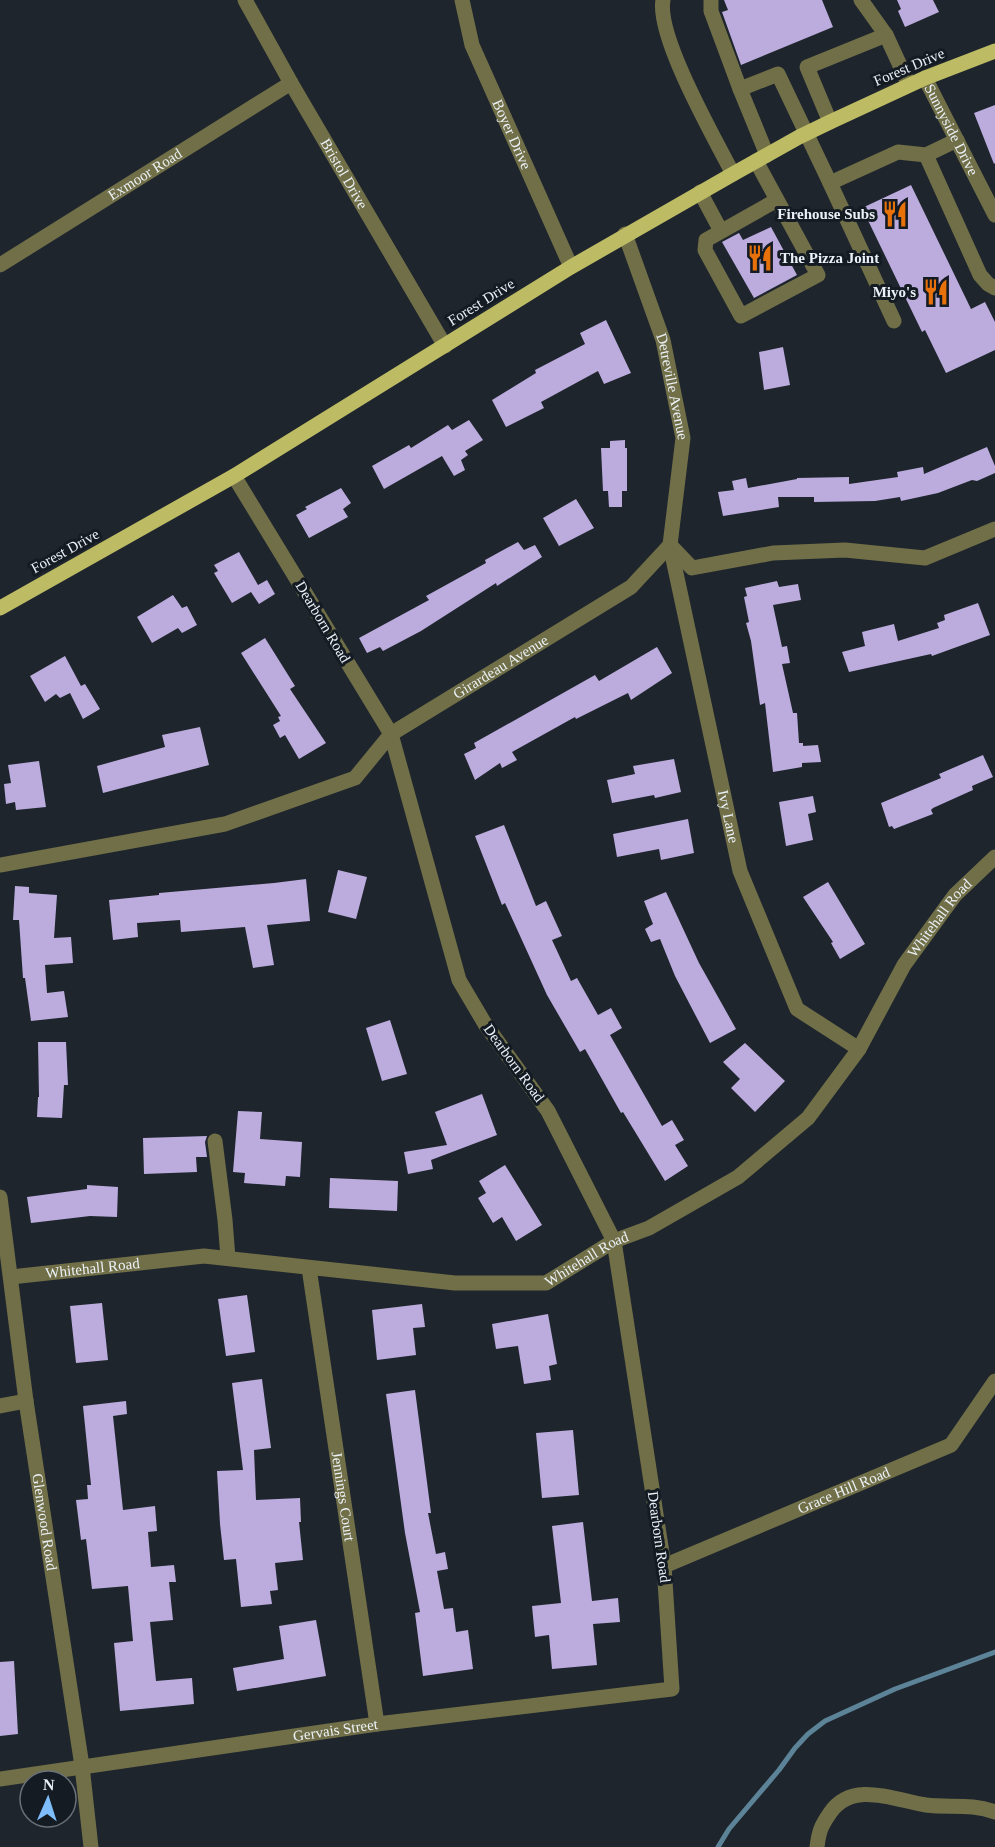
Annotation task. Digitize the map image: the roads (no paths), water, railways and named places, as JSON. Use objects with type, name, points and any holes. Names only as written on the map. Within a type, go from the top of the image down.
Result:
[{"type":"main road","name":"Forest Drive","points":[[0,608],[234,476],[571,267],[700,192],[806,133],[925,78],[995,51]]},
{"type":"street","name":"Bristol Drive","points":[[245,0],[445,346]]},
{"type":"street","name":"Boyer Drive","points":[[462,0],[472,45],[571,267]]},
{"type":"street","points":[[711,0],[711,11],[777,200],[818,275],[741,316],[705,250],[706,240],[777,200]]},
{"type":"street","points":[[861,0],[886,35],[909,85]]},
{"type":"street","points":[[667,2],[665,28],[696,104],[733,174]]},
{"type":"street","points":[[830,122],[807,67],[886,35]]},
{"type":"street","points":[[740,89],[778,74],[894,321]]},
{"type":"street","name":"Sunnyside Drive","points":[[925,78],[995,215]]},
{"type":"street","name":"Exmoor Road","points":[[0,265],[291,83]]},
{"type":"street","points":[[830,183],[898,152],[926,155],[957,140]]},
{"type":"street","points":[[926,155],[980,275],[995,288]]},
{"type":"street","points":[[700,192],[722,231]]},
{"type":"street","name":"Detreville Avenue","points":[[626,234],[663,340],[682,438],[670,545]]},
{"type":"street","name":"Dearborn Road","points":[[234,476],[391,734],[459,980],[485,1023],[548,1111],[614,1241],[664,1566],[672,1689]]},
{"type":"street","points":[[670,545],[692,568],[773,553],[845,550],[925,558],[995,529]]},
{"type":"street","name":"Girardeau Avenue","points":[[0,865],[225,824],[355,778],[391,734],[631,587],[670,545]]},
{"type":"street","name":"Ivy Lane","points":[[670,545],[740,872],[797,1009],[859,1049]]},
{"type":"street","name":"Whitehall Road","points":[[11,1277],[204,1256],[455,1283],[546,1283],[614,1241],[649,1228],[738,1177],[808,1118],[859,1049],[904,965],[955,895],[995,857]]},
{"type":"street","points":[[215,1141],[228,1258]]},
{"type":"street","name":"Glenwood Road","points":[[0,1197],[26,1401],[82,1766],[91,1847]]},
{"type":"street","name":"Jennings Court","points":[[309,1268],[377,1724]]},
{"type":"street","name":"Grace Hill Road","points":[[664,1566],[951,1445],[995,1381]]},
{"type":"street","points":[[0,1406],[26,1401]]},
{"type":"street","name":"Gervais Street","points":[[0,1779],[377,1724],[672,1689]]},
{"type":"street","points":[[817,1847],[819,1829],[834,1807],[843,1799],[869,1794],[928,1805],[982,1808],[995,1812]]},
{"type":"waterway","points":[[718,1847],[729,1829],[795,1748],[825,1721],[895,1689],[995,1652]]},
{"type":"place","name":"Firehouse Subs","points":[[895,214]]},
{"type":"place","name":"The Pizza Joint","points":[[760,258]]},
{"type":"place","name":"Miyo's","points":[[936,292]]}]
